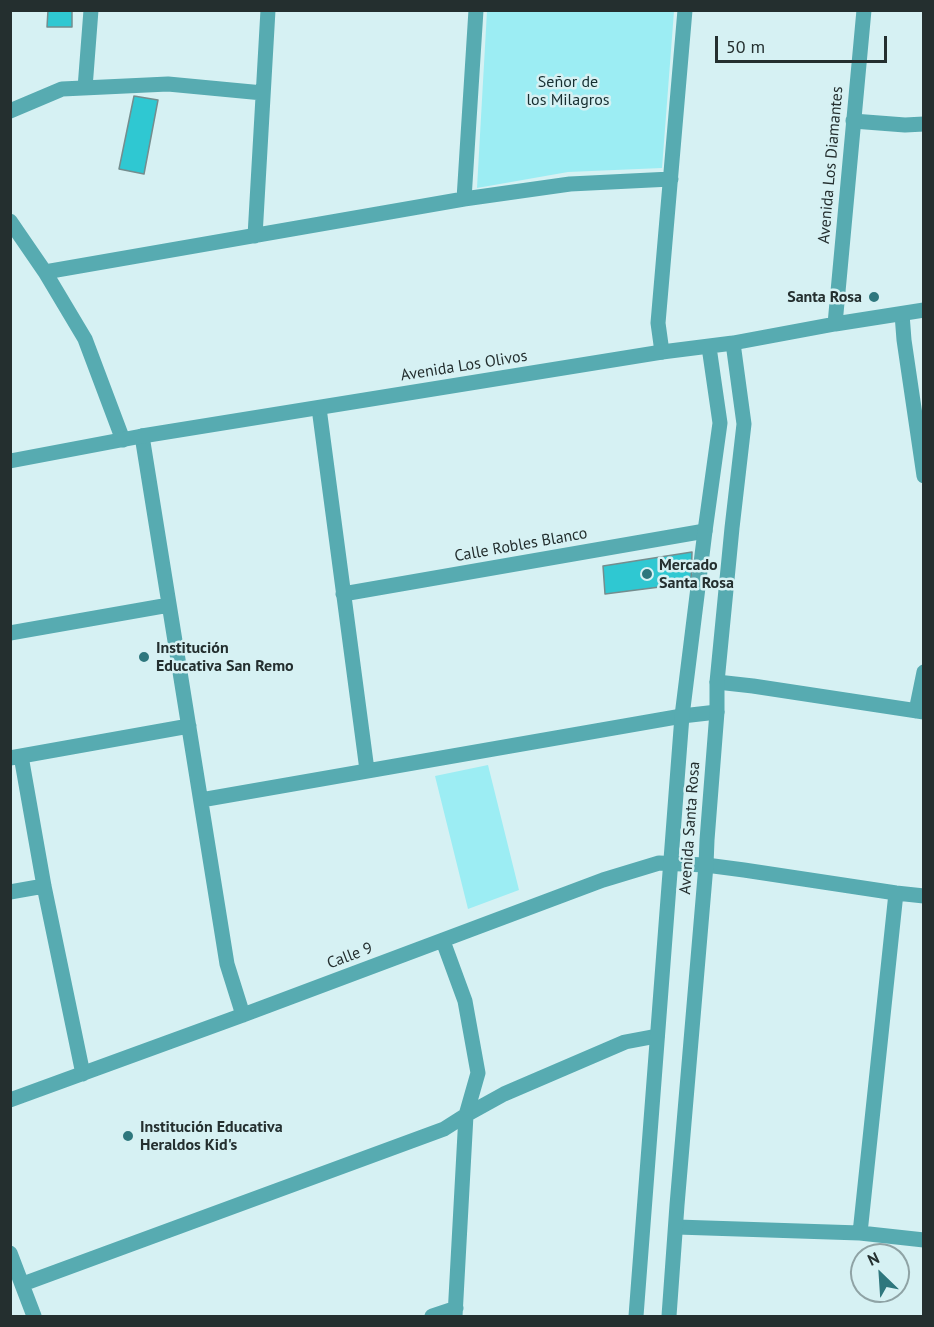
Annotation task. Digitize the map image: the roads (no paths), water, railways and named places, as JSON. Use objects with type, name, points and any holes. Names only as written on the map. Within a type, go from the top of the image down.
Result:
[{"type":"street","points":[[85,88],[90,10]]},
{"type":"street","points":[[255,236],[268,10]]},
{"type":"street","points":[[464,199],[476,10]]},
{"type":"street","points":[[662,352],[658,323],[685,10]]},
{"type":"street","name":"Avenida Los Diamantes","points":[[835,324],[864,10]]},
{"type":"street","points":[[10,111],[62,89],[168,84],[263,93]]},
{"type":"street","points":[[853,121],[905,125],[924,124]]},
{"type":"street","points":[[45,272],[464,199],[570,184],[671,179]]},
{"type":"street","points":[[10,221],[45,272],[85,339],[123,440]]},
{"type":"street","name":"Avenida Los Olivos","points":[[10,461],[142,436],[662,352],[733,344],[835,324],[924,310]]},
{"type":"street","points":[[902,314],[924,476]]},
{"type":"street","name":"Avenida Santa Rosa","points":[[669,1317],[706,866],[717,682],[744,424],[733,344]]},
{"type":"street","name":"Avenida Santa Rosa","points":[[636,1317],[682,716],[720,423],[709,347]]},
{"type":"street","points":[[319,408],[367,770]]},
{"type":"street","points":[[142,436],[227,964],[243,1015]]},
{"type":"street","name":"Calle Robles Blanco","points":[[343,594],[705,531]]},
{"type":"street","points":[[10,633],[169,605]]},
{"type":"street","points":[[717,682],[920,711],[924,672]]},
{"type":"street","points":[[201,800],[682,716],[717,712]]},
{"type":"street","points":[[83,1074],[16,757],[189,726]]},
{"type":"street","name":"Calle 9","points":[[10,1100],[603,880],[659,863],[744,870],[924,896]]},
{"type":"street","points":[[10,892],[44,886]]},
{"type":"street","points":[[860,1233],[896,893]]},
{"type":"street","points":[[432,1317],[456,1312],[465,1115],[478,1073],[465,1001],[443,940]]},
{"type":"street","points":[[23,1284],[444,1129],[504,1094],[626,1042],[657,1036]]},
{"type":"street","points":[[677,1227],[860,1233],[924,1240]]},
{"type":"street","points":[[10,1253],[34,1317]]},
{"type":"place","name":"Santa Rosa","points":[[874,297]]},
{"type":"place","name":"Mercado Santa Rosa","points":[[647,574]]},
{"type":"place","name":"Institución Educativa San Remo","points":[[144,657]]},
{"type":"place","name":"Institución Educativa Heraldos Kid's","points":[[128,1136]]},
{"type":"park label","name":"Señor de los Milagros","points":[[568,91]]}]
